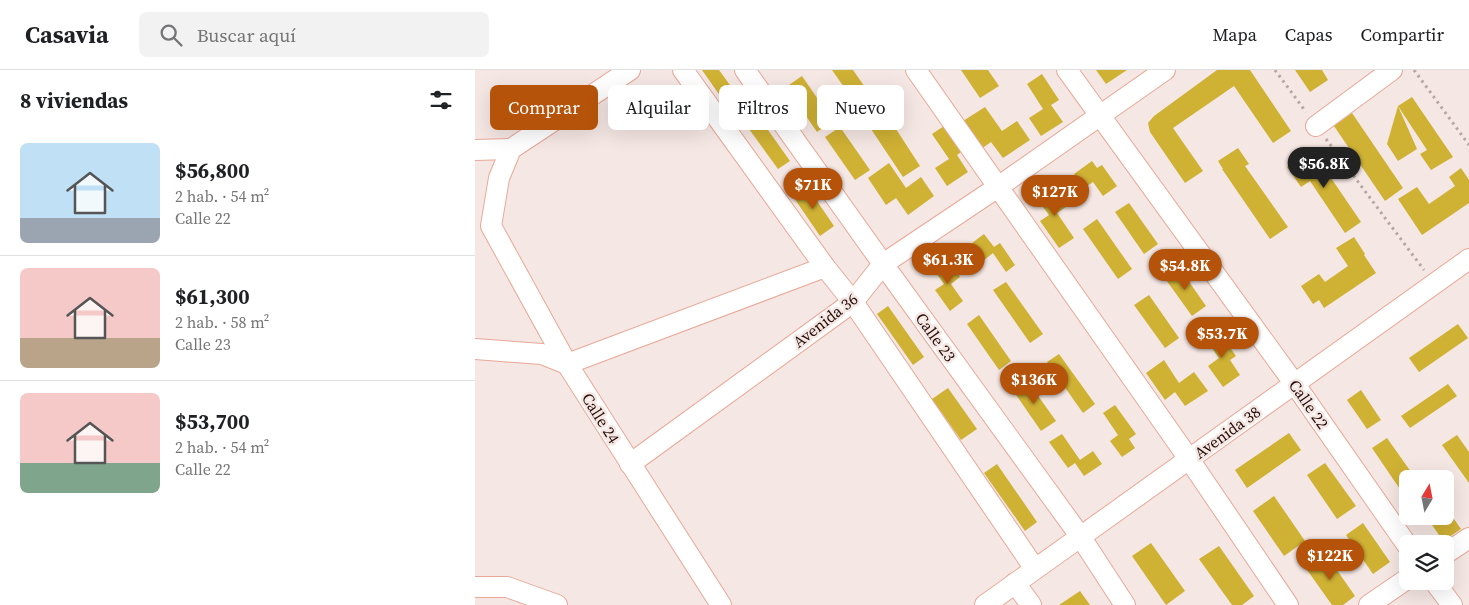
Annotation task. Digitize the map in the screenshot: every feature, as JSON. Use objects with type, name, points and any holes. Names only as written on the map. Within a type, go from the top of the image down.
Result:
[{"type":"street","points":[[475,150],[511,149],[630,70]]},
{"type":"street","points":[[683,70],[825,267],[853,302],[1035,569]]},
{"type":"street","name":"Calle 23","points":[[745,70],[1080,536],[1125,605]]},
{"type":"street","points":[[916,70],[1189,459],[1288,605]]},
{"type":"street","name":"Calle 22","points":[[1067,70],[1294,384],[1400,535]]},
{"type":"street","name":"Avenida 36","points":[[630,464],[853,302],[883,264],[1165,70]]},
{"type":"street","points":[[1316,126],[1392,70]]},
{"type":"street","name":"Calle 24","points":[[511,149],[499,178],[491,226],[567,364],[721,605]]},
{"type":"street","name":"Avenida 38","points":[[985,605],[1469,259]]},
{"type":"street","points":[[475,348],[542,354],[567,364],[825,267]]},
{"type":"street","points":[[1454,548],[1469,538]]},
{"type":"street","points":[[1015,583],[1031,605]]},
{"type":"street","points":[[1369,605],[1399,584]]},
{"type":"street","points":[[475,588],[507,587],[557,605]]},
{"type":"street","points":[[1441,590],[1452,605]]},
{"type":"path","points":[[1275,70],[1434,284]]},
{"type":"path","points":[[1414,70],[1469,145]]},
{"type":"building","points":[[702,70],[719,70],[730,85],[719,85],[719,94]]},
{"type":"building","points":[[832,70],[853,70],[864,85],[842,85]]},
{"type":"building","points":[[961,70],[988,70],[999,86],[980,98]]},
{"type":"building","points":[[1096,70],[1127,70],[1106,84]]},
{"type":"building","points":[[1217,70],[1250,70],[1291,131],[1273,143],[1234,86],[1173,128],[1203,171],[1185,183],[1150,132],[1148,123],[1154,116]]},
{"type":"building","points":[[1295,70],[1322,70],[1328,80],[1310,92]]},
{"type":"building","points":[[1042,74],[1059,100],[1051,105],[1063,122],[1041,136],[1029,118],[1043,109],[1027,84]]},
{"type":"building","points":[[802,76],[817,98],[817,130],[820,130],[817,132],[807,117],[807,85],[789,85]]},
{"type":"building","points":[[1412,97],[1453,157],[1431,170],[1420,154],[1427,150],[1398,106]]},
{"type":"building","points":[[1398,106],[1417,149],[1398,161],[1387,144]]},
{"type":"building","points":[[985,107],[1002,131],[1017,121],[1030,140],[1003,158],[991,142],[981,149],[963,121]]},
{"type":"building","points":[[1352,113],[1403,188],[1385,201],[1334,126]]},
{"type":"building","points":[[947,124],[964,150],[957,155],[968,172],[947,186],[935,168],[949,159],[932,134]]},
{"type":"building","points":[[750,130],[768,130],[790,161],[778,169]]},
{"type":"building","points":[[836,130],[842,130],[870,170],[855,180],[825,137]]},
{"type":"building","points":[[872,130],[897,130],[920,166],[903,177]]},
{"type":"building","points":[[1238,148],[1249,164],[1245,166],[1288,227],[1270,239],[1218,161]]},
{"type":"building","points":[[1312,150],[1361,222],[1345,233],[1310,181],[1301,187],[1287,167]]},
{"type":"building","points":[[1092,161],[1097,168],[1102,165],[1117,186],[1103,196],[1093,182],[1084,188],[1074,174]]},
{"type":"building","points":[[889,163],[906,188],[921,177],[934,196],[908,215],[896,198],[886,205],[868,178]]},
{"type":"building","points":[[1461,168],[1469,180],[1469,203],[1422,235],[1398,199],[1417,187],[1429,204],[1455,186],[1449,177]]},
{"type":"building","points":[[806,185],[834,226],[820,236],[792,195]]},
{"type":"building","points":[[1056,186],[1069,205],[1057,213],[1074,238],[1059,248],[1040,221],[1049,215],[1037,199]]},
{"type":"building","points":[[1129,203],[1158,244],[1144,254],[1115,212]]},
{"type":"building","points":[[1097,219],[1132,269],[1118,279],[1083,229]]},
{"type":"building","points":[[984,234],[994,247],[1000,243],[1015,265],[1006,272],[993,253],[984,260],[972,243]]},
{"type":"building","points":[[1354,237],[1376,273],[1324,308],[1319,300],[1313,304],[1301,286],[1319,274],[1325,282],[1348,266],[1336,248]]},
{"type":"building","points":[[948,260],[960,277],[951,284],[963,301],[950,311],[935,290],[944,284],[934,270]]},
{"type":"building","points":[[1178,266],[1206,306],[1192,316],[1164,277]]},
{"type":"building","points":[[1006,282],[1043,334],[1030,343],[993,290]]},
{"type":"building","points":[[1149,295],[1179,338],[1165,348],[1134,305]]},
{"type":"building","points":[[888,306],[924,357],[913,365],[877,314]]},
{"type":"building","points":[[979,315],[1011,361],[999,370],[967,324]]},
{"type":"building","points":[[1458,324],[1468,338],[1419,372],[1409,358]]},
{"type":"building","points":[[1216,328],[1236,356],[1230,360],[1240,375],[1223,387],[1208,366],[1219,358],[1204,337]]},
{"type":"building","points":[[1059,354],[1095,404],[1083,413],[1047,362]]},
{"type":"building","points":[[1164,360],[1179,383],[1194,372],[1208,391],[1185,406],[1175,392],[1165,400],[1146,373]]},
{"type":"building","points":[[1026,379],[1056,421],[1041,431],[1012,389]]},
{"type":"building","points":[[1448,384],[1457,396],[1410,428],[1401,416]]},
{"type":"building","points":[[948,388],[977,429],[961,440],[932,399]]},
{"type":"building","points":[[1361,390],[1381,420],[1367,429],[1347,400]]},
{"type":"building","points":[[1115,405],[1136,434],[1129,439],[1135,448],[1122,457],[1110,441],[1118,435],[1103,413]]},
{"type":"building","points":[[1289,433],[1301,450],[1247,488],[1235,470]]},
{"type":"building","points":[[1062,434],[1080,460],[1093,451],[1102,464],[1084,476],[1075,463],[1068,468],[1049,442]]},
{"type":"building","points":[[1457,435],[1469,452],[1469,483],[1442,445]]},
{"type":"building","points":[[1387,438],[1410,470],[1399,470],[1399,488],[1372,448]]},
{"type":"building","points":[[1325,463],[1356,506],[1337,519],[1307,475]]},
{"type":"building","points":[[997,464],[1037,522],[1025,531],[984,473]]},
{"type":"building","points":[[1274,496],[1305,541],[1284,556],[1253,511]]},
{"type":"building","points":[[1454,519],[1461,529],[1452,535],[1439,535],[1432,525],[1454,525]]},
{"type":"building","points":[[1363,523],[1390,562],[1373,574],[1346,535]]},
{"type":"building","points":[[1151,543],[1185,591],[1166,605],[1132,556]]},
{"type":"building","points":[[1219,546],[1254,596],[1242,605],[1232,605],[1199,559]]},
{"type":"building","points":[[1325,553],[1355,596],[1343,605],[1332,605],[1305,567]]},
{"type":"building","points":[[1080,591],[1090,605],[1059,605]]}]
